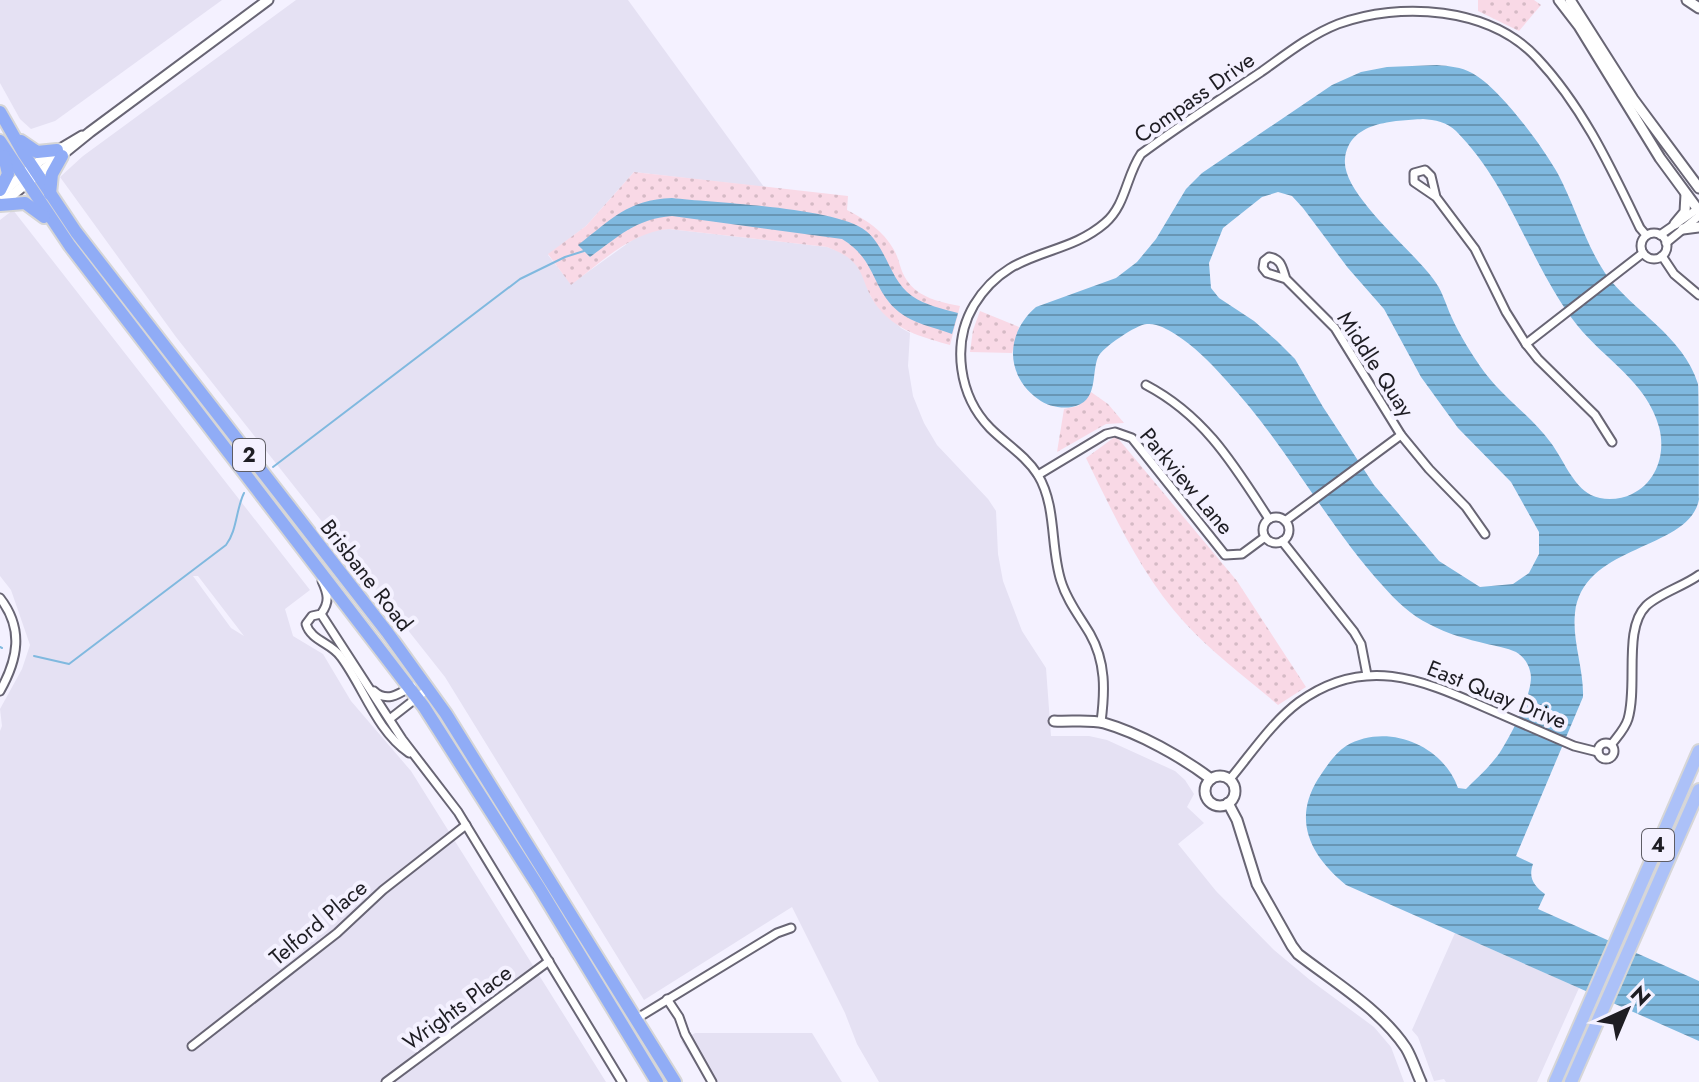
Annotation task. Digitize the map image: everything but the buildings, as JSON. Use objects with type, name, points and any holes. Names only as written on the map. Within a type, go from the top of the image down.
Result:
[{"type":"highway","name":"Brisbane Road","points":[[0,112],[4,140],[30,176],[60,233],[413,693],[492,812],[657,1082]]},
{"type":"highway","points":[[0,192],[8,174],[4,140],[34,151],[60,153],[52,174],[50,195]]},
{"type":"highway","name":"Brisbane Road","points":[[30,176],[50,195],[425,684],[490,782],[675,1082]]},
{"type":"highway","points":[[0,205],[16,202],[28,204],[60,233]]},
{"type":"main road","name":"4","points":[[1555,1082],[1699,751]]},
{"type":"main road","name":"4","points":[[1571,1082],[1699,790]]},
{"type":"street","points":[[0,205],[60,153],[268,0]]},
{"type":"street","points":[[1559,0],[1574,18],[1660,158],[1699,211],[1679,227],[1666,243],[1662,256]]},
{"type":"street","points":[[1570,0],[1633,99],[1699,188]]},
{"type":"street","points":[[1687,0],[1699,8]]},
{"type":"street","name":"Compass Drive","points":[[1101,722],[1104,683],[1100,654],[1061,582],[1051,512],[1038,475],[1021,455],[991,430],[969,399],[962,378],[961,346],[973,307],[987,286],[1027,258],[1092,232],[1107,222],[1118,207],[1133,166],[1141,154],[1309,39],[1341,23],[1415,11],[1442,12],[1498,29],[1520,42],[1536,57],[1598,141],[1646,235]]},
{"type":"street","points":[[0,192],[30,176]]},
{"type":"street","points":[[1679,227],[1685,212],[1686,194]]},
{"type":"street","points":[[1436,197],[1475,249],[1506,312],[1526,344],[1595,415],[1612,442]]},
{"type":"street","points":[[1662,256],[1654,259],[1643,253],[1641,244],[1646,235],[1660,235],[1679,227],[1699,227]]},
{"type":"street","points":[[1660,235],[1666,243]]},
{"type":"street","points":[[1526,344],[1643,253]]},
{"type":"street","points":[[1662,256],[1674,274],[1699,295]]},
{"type":"street","name":"Middle Quay","points":[[1286,279],[1335,328],[1401,435],[1466,507],[1485,534]]},
{"type":"street","points":[[1146,385],[1185,409],[1226,453],[1269,519]]},
{"type":"street","name":"Parkview Lane","points":[[1038,475],[1106,434],[1123,433],[1132,438],[1225,555],[1242,554],[1265,537]]},
{"type":"street","name":"Middle Quay","points":[[1285,521],[1401,435]]},
{"type":"street","points":[[1276,517],[1285,521],[1288,531],[1282,541],[1272,542],[1265,537],[1263,527],[1269,519],[1276,517]]},
{"type":"street","points":[[1282,541],[1354,632],[1361,644],[1367,675]]},
{"type":"street","points":[[314,561],[328,598],[321,614]]},
{"type":"street","points":[[1611,745],[1628,721],[1633,690],[1634,623],[1650,603],[1699,575]]},
{"type":"street","points":[[0,598],[11,615],[18,646],[15,661],[0,691]]},
{"type":"street","points":[[321,614],[376,693],[391,697],[413,693],[425,684]]},
{"type":"street","points":[[321,614],[312,616],[306,624],[307,628],[341,656],[373,711],[402,748],[414,756]]},
{"type":"street","points":[[360,673],[414,756],[445,792],[622,1082]]},
{"type":"street","name":"East Quay Drive","points":[[1230,779],[1299,702],[1317,692],[1367,675],[1416,679],[1574,746],[1598,752]]},
{"type":"street","points":[[391,718],[425,684]]},
{"type":"street","points":[[373,711],[391,718]]},
{"type":"street","points":[[1054,721],[1101,722],[1169,752],[1211,779]]},
{"type":"street","points":[[1602,744],[1611,745],[1614,750],[1612,757],[1603,758],[1598,752],[1602,744]]},
{"type":"street","points":[[1220,776],[1230,779],[1235,794],[1228,803],[1221,805],[1209,800],[1206,789],[1211,779],[1220,776]]},
{"type":"street","points":[[1228,803],[1237,820],[1257,884],[1292,946],[1394,1032],[1408,1051],[1421,1082]]},
{"type":"street","name":"Telford Place","points":[[192,1046],[337,933],[383,890],[466,825]]},
{"type":"street","points":[[636,1019],[777,933],[791,928]]},
{"type":"street","name":"Wrights Place","points":[[386,1082],[549,961]]},
{"type":"street","points":[[667,999],[712,1082]]},
{"type":"shaded area","points":[[0,0],[222,0],[55,121],[31,129],[20,119],[0,83]]},
{"type":"shaded area","points":[[296,0],[628,0],[764,187],[634,172],[586,226],[548,255],[571,284],[638,236],[653,230],[669,229],[827,247],[846,254],[860,268],[871,297],[901,328],[910,333],[908,366],[913,396],[924,423],[937,445],[996,511],[1003,581],[1022,631],[1046,668],[1051,736],[1089,736],[1107,740],[1175,771],[1185,780],[1194,794],[1187,807],[1204,823],[1178,844],[1216,891],[1274,950],[1374,1027],[1391,1047],[1404,1082],[879,1082],[857,1044],[845,1013],[792,907],[644,1000],[445,677],[176,337],[60,177],[83,156]]},
{"type":"shaded area","points":[[1478,0],[1534,0],[1541,5],[1519,31],[1478,11]]},
{"type":"shaded area","points":[[634,172],[848,196],[847,210],[885,237],[904,275],[917,291],[960,306],[950,345],[914,333],[889,319],[874,301],[851,260],[827,247],[669,229],[655,231],[629,242],[571,285],[548,254],[586,226]]},
{"type":"shaded area","points":[[13,210],[310,590],[285,609],[293,636],[323,654],[351,701],[411,771],[606,1082],[0,1082],[0,709],[22,669],[30,645],[11,590],[0,576],[0,220]],"holes":[[[193,576],[198,576],[244,636],[231,628]]]},
{"type":"shaded area","points":[[980,311],[1019,327],[1012,353],[970,352]]},
{"type":"shaded area","points":[[1091,392],[1108,404],[1124,423],[1106,424],[1057,452],[1064,409],[1078,406]]},
{"type":"shaded area","points":[[1116,436],[1237,581],[1306,687],[1278,705],[1207,645],[1169,604],[1130,544],[1086,458]]},
{"type":"shaded area","points":[[1455,933],[1579,988],[1537,1082],[1434,1081],[1418,1037],[1412,1030]]},
{"type":"shaded area","points":[[695,1033],[812,1033],[842,1082],[707,1082],[681,1041]]},
{"type":"water","points":[[1437,65],[1459,68],[1483,80],[1495,91],[1551,162],[1605,273],[1681,351],[1698,384],[1699,499],[1691,516],[1677,529],[1615,560],[1596,573],[1582,590],[1575,624],[1583,697],[1516,856],[1533,864],[1533,881],[1545,894],[1538,909],[1699,981],[1699,1041],[1346,885],[1315,850],[1306,823],[1310,794],[1334,757],[1346,746],[1362,739],[1396,737],[1427,749],[1451,773],[1458,788],[1466,789],[1498,755],[1522,710],[1531,679],[1528,665],[1521,656],[1509,649],[1443,631],[1416,616],[1388,592],[1342,535],[1247,403],[1202,355],[1169,330],[1154,324],[1142,325],[1113,343],[1098,357],[1090,393],[1081,404],[1072,407],[1054,406],[1038,399],[1019,378],[1015,366],[1014,342],[1019,329],[1036,307],[1116,278],[1137,262],[1156,239],[1186,189],[1202,173],[1332,85],[1361,72],[1387,67]],"holes":[[[1423,119],[1449,125],[1475,153],[1492,176],[1546,277],[1577,325],[1645,397],[1659,427],[1661,447],[1658,466],[1641,489],[1617,499],[1601,498],[1591,495],[1579,485],[1544,434],[1480,366],[1458,331],[1436,283],[1355,189],[1347,173],[1345,159],[1348,146],[1355,137],[1375,126]],[[1278,192],[1292,196],[1303,208],[1348,268],[1384,309],[1421,377],[1458,428],[1511,482],[1539,532],[1539,554],[1529,573],[1513,584],[1480,587],[1439,561],[1374,485],[1295,359],[1254,321],[1219,298],[1211,288],[1209,263],[1223,228],[1262,197]]]},
{"type":"water","points":[[672,198],[803,211],[851,223],[873,238],[898,282],[912,296],[958,313],[952,334],[899,312],[883,294],[862,256],[842,239],[672,216],[637,225],[590,257],[578,245],[631,207]]},
{"type":"waterway","points":[[273,467],[520,279],[584,251]]},
{"type":"waterway","points":[[34,656],[69,664],[226,545],[244,493]]}]
